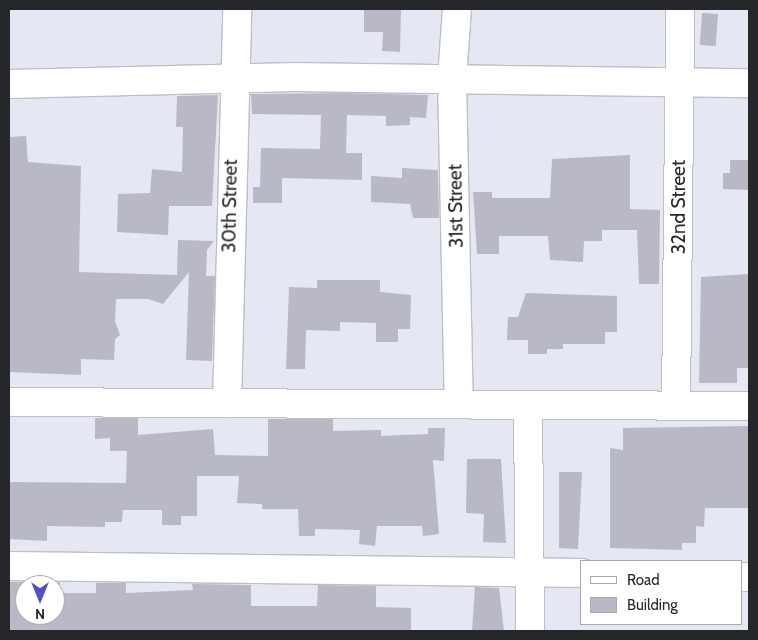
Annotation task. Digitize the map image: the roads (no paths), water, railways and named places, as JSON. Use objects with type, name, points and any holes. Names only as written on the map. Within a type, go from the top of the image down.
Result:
[{"type":"street","name":"30th Street","points":[[227,403],[233,80],[237,9]]},
{"type":"street","name":"31st Street","points":[[457,9],[452,79],[459,404]]},
{"type":"street","name":"32nd Street","points":[[676,406],[680,9]]},
{"type":"street","points":[[9,84],[452,79],[749,83]]},
{"type":"street","points":[[9,402],[749,406]]},
{"type":"street","points":[[528,405],[530,631]]},
{"type":"street","points":[[9,566],[580,573]]}]
